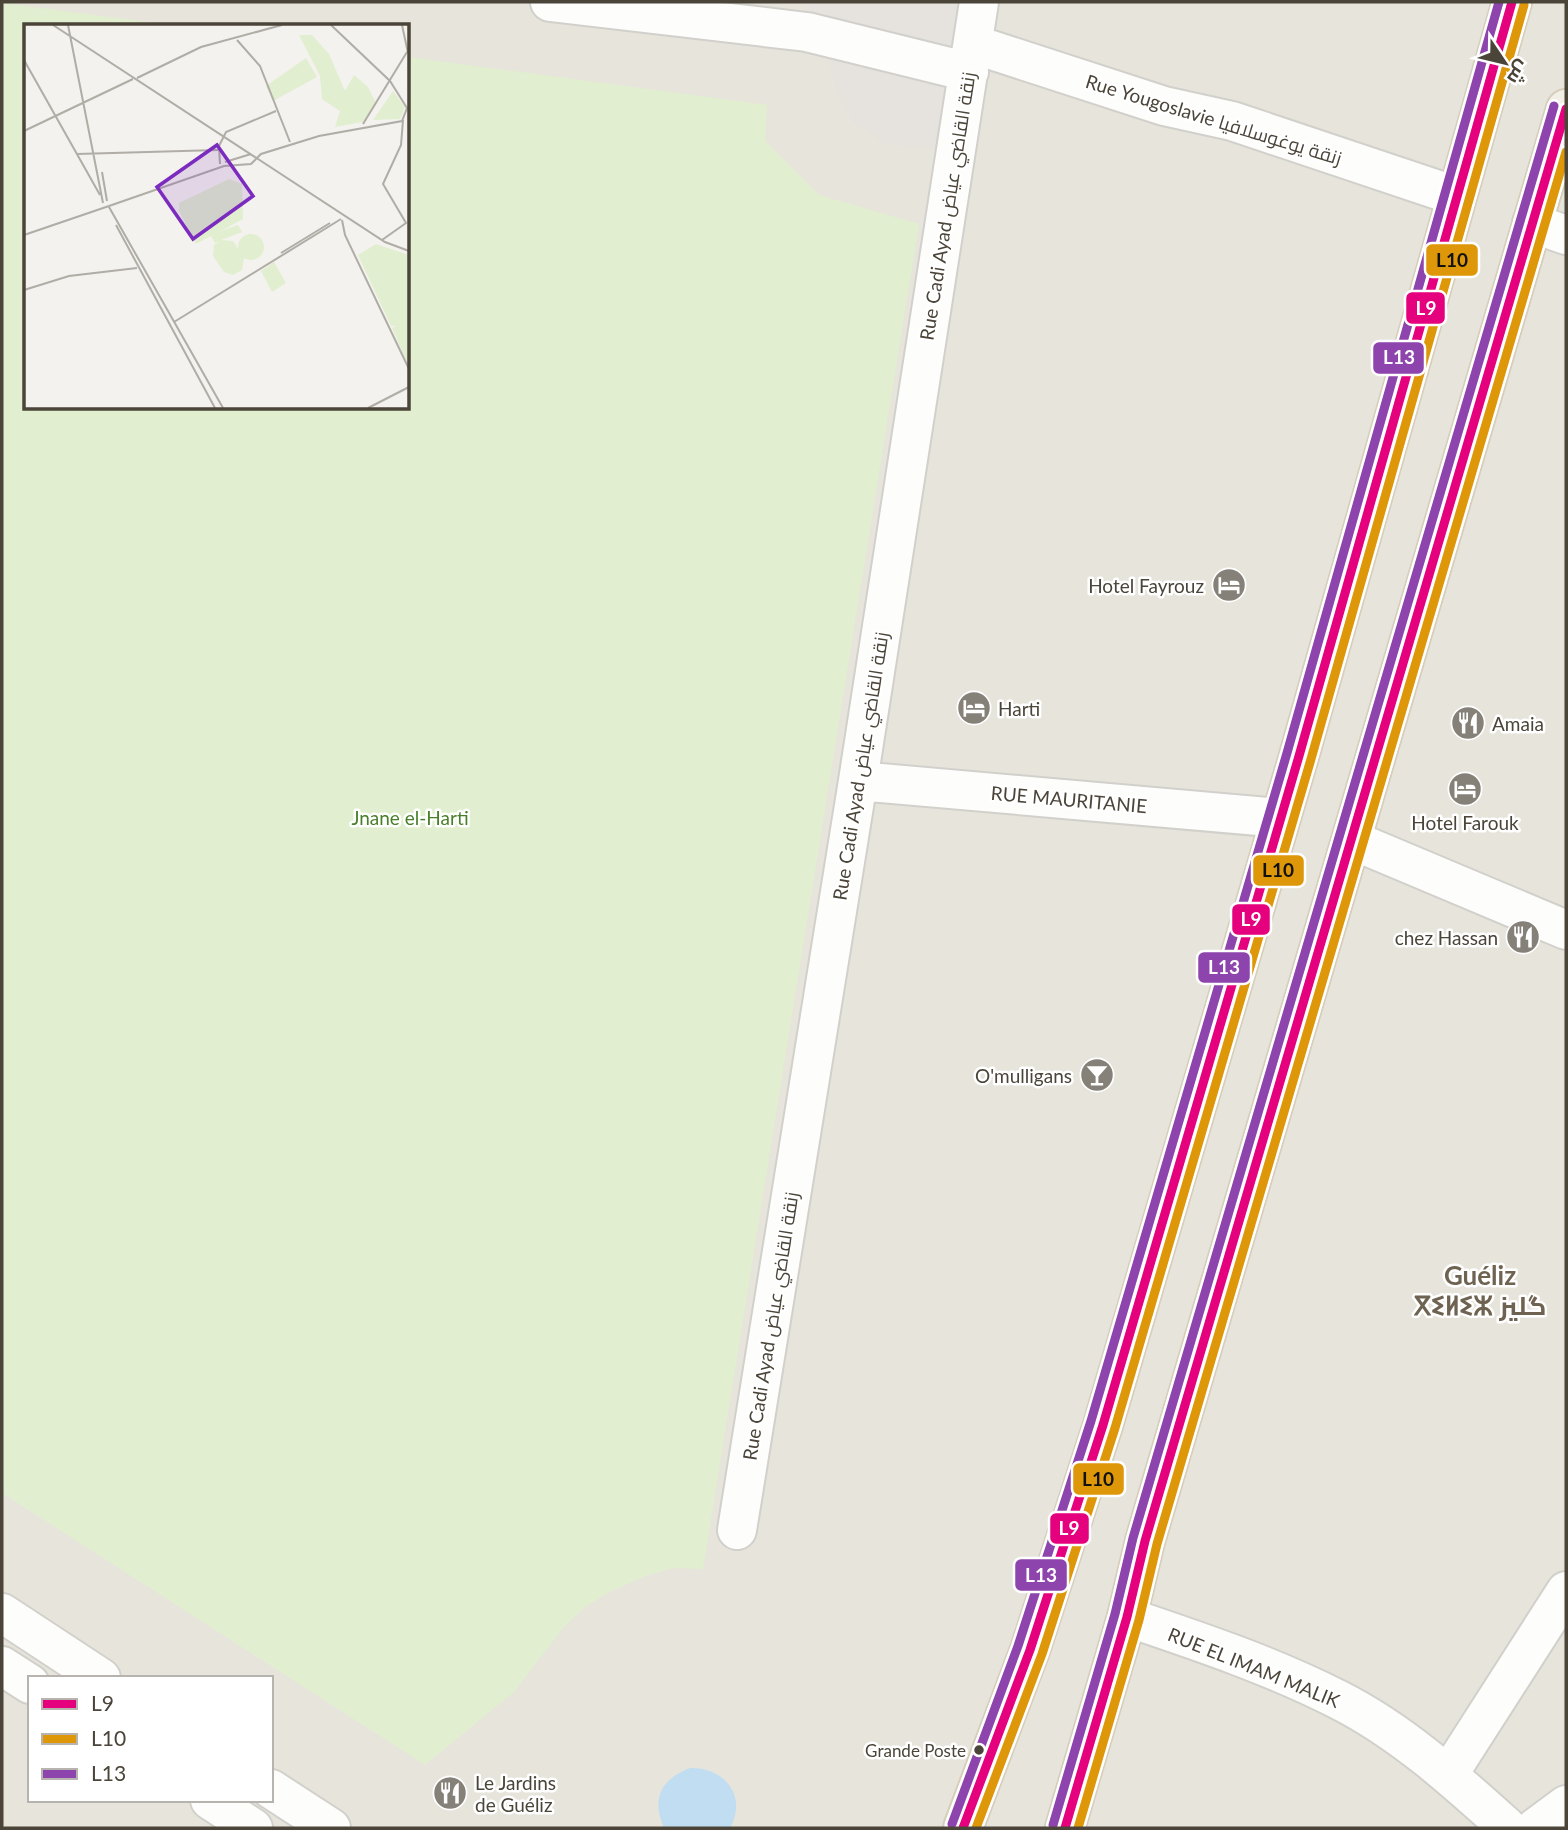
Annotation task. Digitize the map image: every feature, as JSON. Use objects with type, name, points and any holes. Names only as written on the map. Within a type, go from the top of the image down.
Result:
[{"type":"main road","points":[[963,1828],[1030,1650],[1103,1424],[1280,818],[1512,2]]},
{"type":"main road","points":[[1065,1828],[1127,1617],[1149,1528],[1352,840],[1549,229],[1566,108]]},
{"type":"street","name":"Rue Yougoslavie زنقة يوغوسلافيا","points":[[550,2],[807,32],[971,58],[1232,121],[1456,196]]},
{"type":"street","name":"Rue Cadi Ayad زنقة القاضي عياض","points":[[737,1530],[858,781],[979,2]]},
{"type":"street","name":"RUE MAURITANIE","points":[[858,781],[1280,818]]},
{"type":"street","points":[[1352,840],[1566,930]]},
{"type":"street","points":[[1447,1775],[1566,1591]]},
{"type":"street","points":[[2,1613],[98,1676]]},
{"type":"street","name":"RUE EL IMAM MALIK","points":[[1127,1617],[1216,1647],[1338,1700],[1386,1729],[1447,1775],[1508,1828]]},
{"type":"street","points":[[273,1790],[331,1828]]},
{"type":"street","points":[[212,1802],[253,1828]]},
{"type":"street","points":[[1535,1828],[1566,1805]]},
{"type":"shaded area","points":[[2,2],[1566,2],[1566,1828],[2,1828]]},
{"type":"shaded area","points":[[808,2],[956,2],[938,149],[886,144],[853,122],[836,91],[831,68],[805,12]]},
{"type":"green space","name":"Jnane el-Harti","points":[[2,3],[164,24],[24,24],[24,410],[410,410],[410,57],[767,105],[765,141],[819,195],[919,224],[703,1569],[672,1568],[643,1577],[585,1607],[564,1627],[514,1692],[425,1765],[2,1493]]},
{"type":"water","points":[[690,1768],[713,1772],[730,1786],[736,1805],[730,1828],[664,1828],[658,1808],[661,1791],[672,1778]]},
{"type":"transit line","name":"L13","points":[[952,1824],[1018,1646],[1091,1421],[1287,753],[1499,2]]},
{"type":"transit line","name":"L9","points":[[963,1828],[1030,1650],[1103,1425],[1299,756],[1512,2]]},
{"type":"transit line","name":"L10","points":[[976,1828],[1042,1654],[1115,1428],[1311,759],[1524,5]]},
{"type":"transit line","name":"L13","points":[[1053,1825],[1115,1614],[1133,1538],[1554,106]]},
{"type":"transit line","name":"L9","points":[[1065,1828],[1127,1617],[1145,1541],[1566,109]]},
{"type":"transit line","name":"L10","points":[[1078,1828],[1139,1620],[1157,1544],[1566,152]]},
{"type":"place","name":"Hotel Fayrouz","points":[[1229,585]]},
{"type":"place","name":"Harti","points":[[974,708]]},
{"type":"place","name":"Amaia","points":[[1468,723]]},
{"type":"place","name":"Hotel Farouk","points":[[1465,789]]},
{"type":"place","name":"chez Hassan","points":[[1523,937]]},
{"type":"place","name":"O'mulligans","points":[[1097,1075]]},
{"type":"place","name":"Grande Poste","points":[[979,1750]]},
{"type":"place","name":"Le Jardins de Guéliz","points":[[450,1793]]},
{"type":"district","name":"Guéliz ⴳⵉⵍⵉⵣ گليز","points":[[1480,1290]]}]
